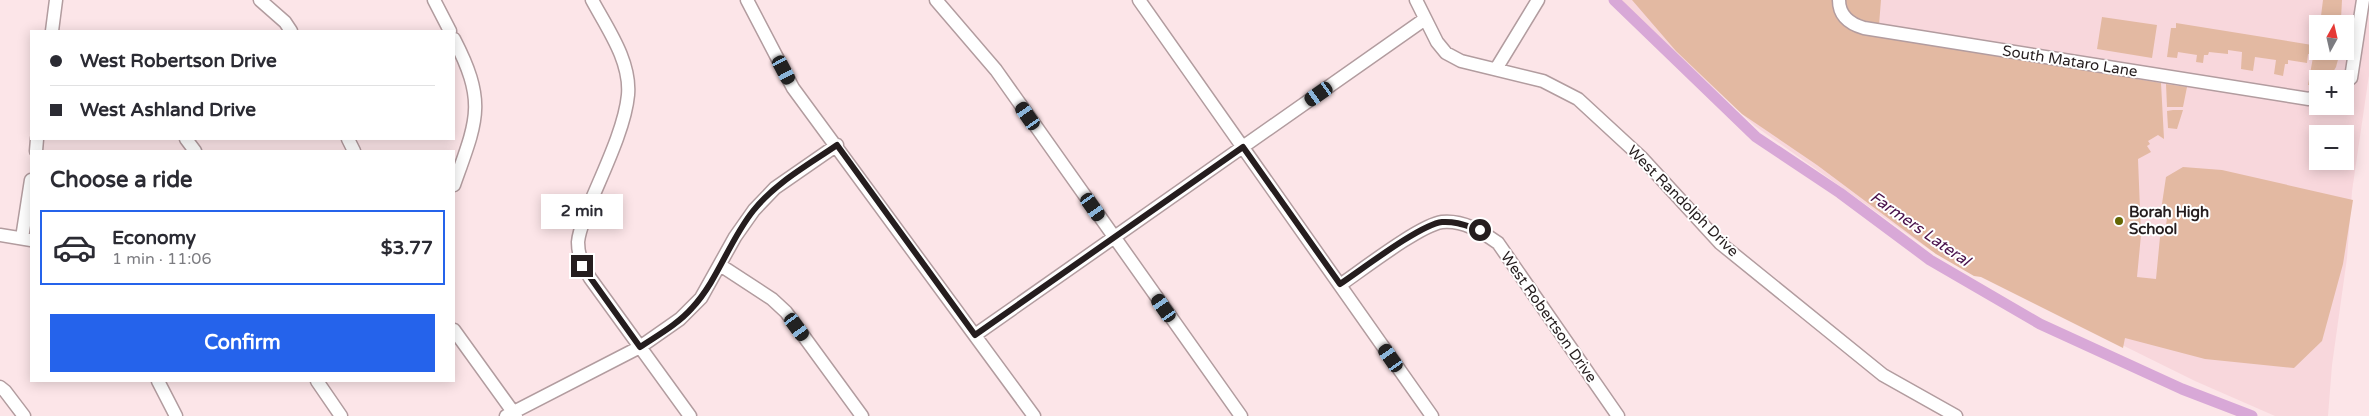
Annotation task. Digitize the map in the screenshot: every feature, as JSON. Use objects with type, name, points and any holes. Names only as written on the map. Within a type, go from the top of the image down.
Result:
[{"type":"street","points":[[52,30],[56,0]]},
{"type":"street","points":[[260,0],[285,22],[290,30]]},
{"type":"street","points":[[434,0],[449,30]]},
{"type":"street","points":[[592,0],[619,50],[626,73],[628,94],[622,122],[581,228],[579,253],[582,266],[690,416]]},
{"type":"street","points":[[747,0],[793,88],[837,145],[1034,416]]},
{"type":"street","points":[[936,0],[996,70],[1241,416]]},
{"type":"street","points":[[1139,0],[1432,416]]},
{"type":"street","name":"West Randolph Drive","points":[[1416,0],[1437,42],[1446,53],[1461,61],[1543,81],[1578,99],[1642,158],[1720,243],[1883,375],[1956,416]]},
{"type":"street","points":[[1496,69],[1538,0]]},
{"type":"street","name":"South Mataro Lane","points":[[1839,0],[1844,16],[1855,26],[1864,28],[2309,99]]},
{"type":"street","points":[[2352,70],[2363,0]]},
{"type":"street","points":[[975,335],[1425,19]]},
{"type":"street","points":[[455,40],[473,80],[476,115],[473,134],[455,182]]},
{"type":"street","points":[[455,331],[511,415],[640,347],[691,310],[720,265],[735,237],[759,205],[776,188],[837,145]]},
{"type":"street","points":[[0,235],[27,239],[30,195]]},
{"type":"street","name":"West Robertson Drive","points":[[1340,284],[1425,228],[1441,222],[1460,223],[1480,230],[1498,243],[1618,416]]},
{"type":"street","points":[[720,265],[772,299],[786,312],[862,416]]},
{"type":"street","points":[[159,382],[176,416]]},
{"type":"street","points":[[318,382],[340,416]]},
{"type":"street","points":[[0,387],[24,416]]},
{"type":"shaded area","name":"Borah High School","points":[[1618,0],[2369,0],[2369,75],[2352,191],[2347,258],[2332,365],[2328,416],[2275,416],[2195,381],[1930,250],[1755,126]]},
{"type":"shaded area","name":"Borah High School","points":[[1632,0],[1833,0],[1835,11],[1840,21],[1847,28],[1857,33],[2161,83],[2164,139],[2158,135],[2148,141],[2150,144],[2147,146],[2151,152],[2138,159],[2141,235],[2137,277],[2156,279],[2160,237],[2164,236],[2167,219],[2160,217],[2166,177],[2183,167],[2222,170],[2353,200],[2343,264],[2322,341],[2294,368],[2205,359],[2125,338],[2123,348],[1981,277],[1974,276],[1936,254],[1817,165],[1742,114],[1676,51]]},
{"type":"shaded area","points":[[1844,0],[1881,0],[1879,25],[1856,19],[1849,12]]},
{"type":"shaded area","points":[[2323,0],[2342,0],[2341,15],[2321,15]]},
{"type":"shaded area","points":[[2102,17],[2157,25],[2152,58],[2097,49]]},
{"type":"shaded area","points":[[2176,23],[2309,45],[2307,63],[2288,60],[2288,64],[2285,64],[2283,76],[2274,74],[2276,60],[2255,57],[2253,71],[2241,69],[2242,52],[2228,50],[2228,54],[2209,52],[2208,55],[2204,55],[2203,63],[2196,62],[2197,55],[2178,52],[2177,58],[2167,57],[2171,28],[2176,28]]},
{"type":"shaded area","points":[[2312,60],[2338,60],[2334,70],[2311,70]]},
{"type":"shaded area","points":[[2166,84],[2187,87],[2183,107],[2167,107]]},
{"type":"shaded area","points":[[2183,110],[2177,129],[2168,128],[2167,111]]},
{"type":"waterway","name":"Farmers Lateral","points":[[1614,0],[1756,137],[1840,193],[1930,260],[2040,324],[2182,389],[2252,416]]},
{"type":"place","name":"Borah High School","points":[[2119,221]]},
{"type":"route","points":[[582,266],[640,347],[691,310],[701,298],[735,237],[764,199],[776,188],[837,145],[975,335],[1243,147],[1340,284],[1425,228],[1441,222],[1460,223],[1480,230]]}]
